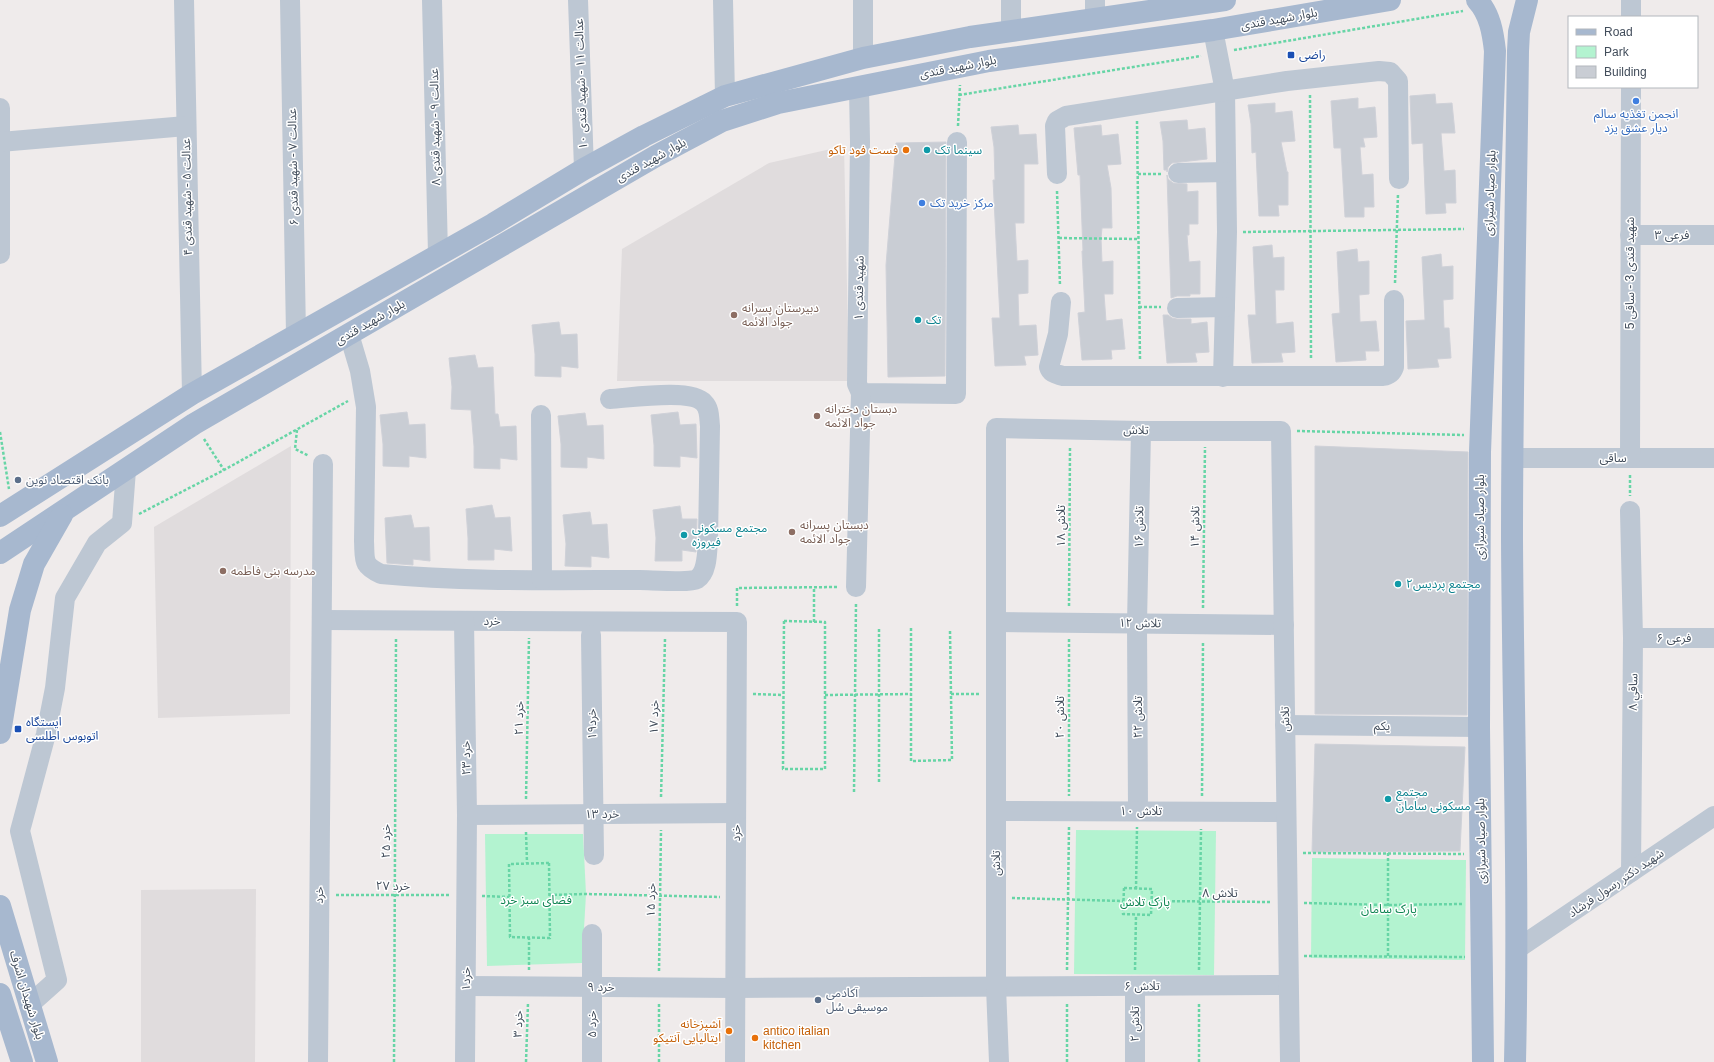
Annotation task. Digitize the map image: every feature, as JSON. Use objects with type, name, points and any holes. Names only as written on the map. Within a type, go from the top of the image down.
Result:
[{"type":"main road","name":"بلوار شهید قندی","points":[[6,512],[192,394],[493,224],[584,169],[644,136],[725,96],[863,58],[970,37],[1011,31],[1095,9],[1225,0]]},
{"type":"main road","name":"بلوار شهید قندی","points":[[0,553],[194,424],[656,156],[722,121],[778,103],[961,66],[1213,30],[1390,0]]},
{"type":"main road","name":"بلوار صیاد شیرازی","points":[[1477,0],[1484,7],[1494,33],[1495,51],[1481,436],[1479,727],[1483,1062]]},
{"type":"main road","name":"بلوار صیاد شیرازی","points":[[1515,1062],[1517,949],[1513,726],[1512,458],[1519,32],[1527,0]]},
{"type":"main road","points":[[1494,33],[1501,24],[1510,24],[1519,32]]},
{"type":"main road","points":[[535,198],[532,203],[532,210],[540,219],[547,220]]},
{"type":"main road","points":[[493,224],[499,222],[505,223],[510,228],[512,234],[511,240]]},
{"type":"main road","points":[[0,733],[20,610],[34,564],[65,511]]},
{"type":"main road","name":"بلوار شهیدان اشرف","points":[[0,906],[47,1062]]},
{"type":"main road","name":"بلوار شهیدان اشرف","points":[[0,994],[22,1062]]},
{"type":"street","name":"عدالت ۵ - شهید قندی ۴","points":[[184,0],[192,394]]},
{"type":"street","name":"عدالت ۷ - شهید قندی ۶","points":[[290,0],[296,334]]},
{"type":"street","name":"عدالت ۹ - شهید قندی ۸","points":[[432,0],[438,254]]},
{"type":"street","name":"عدالت ۱۱ - شهید قندی ۱۰","points":[[578,0],[584,169]]},
{"type":"street","points":[[723,0],[725,96]]},
{"type":"street","points":[[863,0],[863,58]]},
{"type":"street","points":[[1010,0],[1011,31]]},
{"type":"street","points":[[1631,0],[1631,16]]},
{"type":"street","points":[[1213,30],[1225,91],[1227,232],[1223,377]]},
{"type":"street","points":[[1057,174],[1055,131],[1058,121],[1066,116],[1310,78],[1368,72],[1386,72],[1394,75],[1398,81],[1399,178]]},
{"type":"street","name":"شهيد قندی ۱","points":[[856,586],[861,393],[857,384],[860,142],[859,87]]},
{"type":"street","name":"شهید قندی 3 - ساقی 5","points":[[1630,458],[1631,88]]},
{"type":"street","points":[[0,108],[0,254]]},
{"type":"street","points":[[0,142],[186,126]]},
{"type":"street","points":[[861,393],[956,394],[957,142]]},
{"type":"street","points":[[1178,173],[1226,172]]},
{"type":"street","name":"فرعی ۳","points":[[1630,235],[1714,235]]},
{"type":"street","points":[[1061,302],[1058,334],[1049,364],[1052,373],[1063,376],[1311,377],[1383,376],[1392,372],[1394,367],[1394,300]]},
{"type":"street","points":[[1177,308],[1225,307]]},
{"type":"street","points":[[349,334],[364,392],[366,407],[365,562],[371,570],[381,574],[396,576],[542,580],[691,581],[701,575],[707,558],[708,539],[710,426],[708,410],[705,403],[690,396],[677,394],[610,399]]},
{"type":"street","points":[[541,415],[542,580]]},
{"type":"street","name":"تلاش","points":[[999,1062],[996,987],[996,428],[1140,431],[1280,431],[1290,1062]]},
{"type":"street","name":"تلاش ۱۶","points":[[1138,623],[1140,431]]},
{"type":"street","name":"ساقی","points":[[1512,458],[1714,458]]},
{"type":"street","points":[[322,620],[323,464]]},
{"type":"street","points":[[29,1005],[57,980],[20,831],[46,734],[55,688],[65,598],[97,543],[122,523],[126,470]]},
{"type":"street","name":"ساقي ۸","points":[[1630,511],[1633,638],[1631,872]]},
{"type":"street","name":"خرد","points":[[318,1062],[322,620],[737,622],[735,1062]]},
{"type":"street","name":"خرد ۲۳","points":[[464,621],[467,815],[466,895]]},
{"type":"street","name":"تلاش ۱۲","points":[[996,622],[1284,625]]},
{"type":"street","name":"تلاش ۲۲","points":[[1138,623],[1138,810]]},
{"type":"street","name":"خرد۱۹","points":[[591,635],[594,855]]},
{"type":"street","name":"فرعی ۶","points":[[1633,638],[1714,638]]},
{"type":"street","name":"یکم","points":[[1285,725],[1479,727]]},
{"type":"street","name":"تلاش ۱۰","points":[[996,811],[1138,810],[1286,812]]},
{"type":"street","name":"خرد ۱۳","points":[[467,815],[736,813]]},
{"type":"street","name":"شهید دکتر رسول فرشاد","points":[[1517,949],[1714,816]]},
{"type":"street","name":"خرد۱","points":[[465,1062],[466,895]]},
{"type":"street","name":"خرد ۵","points":[[592,934],[592,1062]]},
{"type":"street","name":"تلاش ۶","points":[[996,987],[1288,985]]},
{"type":"street","name":"خرد ۹","points":[[466,986],[736,988]]},
{"type":"street","name":"تلاش ۲","points":[[1135,986],[1135,1062]]},
{"type":"street","points":[[736,988],[996,987]]},
{"type":"path","points":[[957,142],[961,66]]},
{"type":"path","points":[[1310,78],[1311,377]]},
{"type":"path","points":[[1137,105],[1140,376]]},
{"type":"path","points":[[1138,174],[1178,173]]},
{"type":"path","points":[[1057,174],[1061,302]]},
{"type":"path","points":[[1394,300],[1399,178]]},
{"type":"path","points":[[1227,232],[1464,229]]},
{"type":"path","points":[[1059,238],[1139,239]]},
{"type":"path","points":[[1139,307],[1177,308]]},
{"type":"path","points":[[122,523],[224,470],[364,392]]},
{"type":"path","points":[[297,429],[295,449],[323,464]]},
{"type":"path","name":"تلاش ۱۸","points":[[1069,623],[1070,429]]},
{"type":"path","name":"تلاش ۱۴","points":[[1199,1062],[1205,431]]},
{"type":"path","points":[[1280,431],[1481,436]]},
{"type":"path","points":[[0,432],[6,512]]},
{"type":"path","points":[[1630,458],[1630,511]]},
{"type":"path","points":[[737,622],[737,588],[856,586],[854,792]]},
{"type":"path","points":[[814,587],[814,622]]},
{"type":"path","name":"خرد ۲۵","points":[[394,1062],[396,620]]},
{"type":"path","name":"خرد ۲۱","points":[[527,863],[526,814],[529,621]]},
{"type":"path","points":[[784,621],[825,622],[825,695],[825,769],[783,769],[784,621]]},
{"type":"path","name":"خرد ۱۷","points":[[661,813],[665,622]]},
{"type":"path","name":"تلاش ۲۰","points":[[1067,1062],[1070,811],[1069,623]]},
{"type":"path","points":[[879,628],[879,782]]},
{"type":"path","points":[[911,628],[911,761],[952,760],[950,631]]},
{"type":"path","points":[[737,694],[782,695]]},
{"type":"path","points":[[825,695],[911,694]]},
{"type":"path","points":[[951,694],[996,695]]},
{"type":"path","points":[[1136,888],[1138,810]]},
{"type":"path","name":"خرد ۱۵","points":[[659,1062],[661,813]]},
{"type":"path","points":[[1287,852],[1481,854]]},
{"type":"path","points":[[1388,853],[1388,956]]},
{"type":"path","points":[[527,863],[549,863],[550,938],[510,937],[509,864],[527,863]]},
{"type":"path","points":[[1124,888],[1152,889],[1151,915],[1123,914],[1123,901],[1124,888]]},
{"type":"path","name":"خرد ۲۷","points":[[320,895],[466,895],[509,897]]},
{"type":"path","points":[[549,895],[660,895],[736,898]]},
{"type":"path","points":[[996,898],[1123,901]]},
{"type":"path","name":"تلاش ۸","points":[[1152,901],[1287,902],[1388,905],[1481,904]]},
{"type":"path","points":[[1135,986],[1136,915]]},
{"type":"path","name":"خرد ۳","points":[[526,1062],[529,938]]},
{"type":"path","points":[[1288,956],[1482,957]]},
{"type":"shaded area","name":"دبیرستان پسرانه جواد الائمه","points":[[844,146],[849,381],[617,381],[622,249],[769,163]]},
{"type":"shaded area","name":"مدرسه بنی فاطمه","points":[[291,446],[290,714],[158,718],[154,527]]},
{"type":"shaded area","points":[[256,889],[255,1062],[141,1062],[141,890]]},
{"type":"green space","name":"پارک تلاش","points":[[1076,830],[1216,831],[1214,975],[1074,974]]},
{"type":"green space","name":"فضای سبز خرد","points":[[485,834],[583,834],[586,894],[582,963],[487,966]]},
{"type":"green space","name":"پارک سامان","points":[[1312,858],[1466,860],[1465,960],[1311,958]]},
{"type":"building","points":[[1435,94],[1436,104],[1452,103],[1455,133],[1441,133],[1444,171],[1455,170],[1456,203],[1445,203],[1446,213],[1426,214],[1423,143],[1412,144],[1410,96]]},
{"type":"building","points":[[1358,98],[1358,109],[1375,107],[1377,137],[1363,138],[1365,147],[1360,147],[1362,175],[1373,174],[1374,207],[1364,207],[1364,217],[1345,217],[1341,148],[1334,148],[1331,101]]},
{"type":"building","points":[[1275,103],[1275,113],[1292,111],[1295,141],[1281,142],[1288,172],[1288,205],[1278,205],[1279,216],[1259,216],[1256,152],[1252,153],[1251,124],[1248,105]]},
{"type":"building","points":[[1187,120],[1188,130],[1205,128],[1207,159],[1172,163],[1168,167],[1167,172],[1167,170],[1164,170],[1163,141],[1160,122]]},
{"type":"building","points":[[1018,125],[1019,135],[1036,134],[1038,164],[1024,164],[1024,223],[1015,223],[1017,261],[1028,260],[1028,293],[1018,294],[1019,326],[1036,325],[1038,355],[1024,356],[1026,365],[995,366],[992,318],[1000,318],[993,180],[995,180],[994,147],[991,127]]},
{"type":"building","points":[[1101,125],[1102,136],[1118,134],[1121,164],[1107,165],[1111,188],[1112,228],[1102,228],[1101,238],[1102,262],[1113,261],[1113,294],[1104,294],[1106,321],[1122,319],[1125,349],[1111,350],[1112,359],[1082,360],[1078,313],[1085,312],[1083,251],[1080,175],[1078,175],[1074,128]]},
{"type":"building","points":[[946,142],[945,376],[888,377],[886,265],[896,143]]},
{"type":"building","points":[[1167,175],[1168,179],[1173,183],[1187,184],[1187,192],[1198,191],[1198,224],[1189,224],[1189,235],[1187,235],[1189,262],[1200,261],[1200,294],[1190,294],[1190,296],[1177,296],[1171,298]]},
{"type":"building","points":[[1272,245],[1273,258],[1284,257],[1284,290],[1275,290],[1276,324],[1293,322],[1295,352],[1281,353],[1283,362],[1252,363],[1248,315],[1256,315],[1253,247]]},
{"type":"building","points":[[1357,249],[1358,262],[1369,261],[1369,294],[1359,295],[1360,322],[1376,321],[1379,351],[1365,351],[1366,360],[1336,362],[1332,314],[1340,313],[1337,252]]},
{"type":"building","points":[[1441,254],[1442,267],[1453,266],[1453,299],[1443,300],[1444,328],[1449,328],[1451,358],[1437,359],[1439,367],[1408,369],[1406,321],[1425,320],[1422,257]]},
{"type":"building","points":[[1163,315],[1168,315],[1177,319],[1191,319],[1191,324],[1207,322],[1209,352],[1195,353],[1197,362],[1167,363]]},
{"type":"building","points":[[559,322],[561,335],[577,334],[578,368],[561,366],[561,377],[535,376],[535,354],[532,325]]},
{"type":"building","points":[[475,355],[478,368],[493,367],[495,414],[498,414],[500,427],[516,426],[517,460],[500,458],[500,469],[474,468],[471,410],[451,409],[452,387],[449,358]]},
{"type":"building","points":[[407,412],[409,425],[425,424],[426,458],[409,456],[409,467],[383,466],[383,444],[380,415]]},
{"type":"building","points":[[678,412],[680,425],[696,424],[697,458],[680,456],[680,467],[654,466],[654,445],[651,415]]},
{"type":"building","points":[[585,413],[587,426],[603,425],[604,459],[587,457],[587,468],[561,467],[561,444],[558,416]]},
{"type":"building","name":"مجتمع پردیس۲","points":[[1315,446],[1468,452],[1467,715],[1315,714]]},
{"type":"building","points":[[492,505],[495,518],[510,517],[512,551],[494,549],[494,560],[468,560],[466,509]]},
{"type":"building","name":"مجتمع مسکونی فیروزه","points":[[680,506],[682,519],[697,519],[696,552],[682,550],[682,561],[655,561],[656,538],[653,510]]},
{"type":"building","points":[[590,512],[592,525],[607,524],[609,558],[591,556],[591,567],[565,566],[566,544],[563,515]]},
{"type":"building","points":[[411,515],[414,528],[429,527],[430,561],[413,559],[413,565],[387,563],[385,518]]},
{"type":"building","name":"مجتمع مسکونی سامان","points":[[1315,744],[1465,747],[1460,851],[1312,852]]},
{"type":"place","name":"راضی","points":[[1291,55]]},
{"type":"place","name":"انجمن تغذیه سالم دیار عشق یزد","points":[[1636,101]]},
{"type":"place","name":"فست فود تاکو","points":[[906,150]]},
{"type":"place","name":"سینما تک","points":[[927,150]]},
{"type":"place","name":"مرکز خرید تک","points":[[922,203]]},
{"type":"place","name":"دبیرستان پسرانه جواد الائمه","points":[[734,315]]},
{"type":"place","name":"تک","points":[[918,320]]},
{"type":"place","name":"دبستان دخترانه جواد الائمه","points":[[817,416]]},
{"type":"place","name":"بانک اقتصاد نوین","points":[[18,480]]},
{"type":"place","name":"دبستان پسرانه جواد الائمه","points":[[792,532]]},
{"type":"place","name":"مجتمع مسکونی فیروزه","points":[[684,535]]},
{"type":"place","name":"مدرسه بنی فاطمه","points":[[223,571]]},
{"type":"place","name":"مجتمع پردیس۲","points":[[1398,584]]},
{"type":"place","name":"ایستگاه اتوبوس اطلسی","points":[[18,729]]},
{"type":"place","name":"مجتمع مسکونی سامان","points":[[1388,799]]},
{"type":"place","name":"آکادمی موسیقی سُل","points":[[818,1000]]},
{"type":"place","name":"آشپزخانه ایتالیایی آنتیکو","points":[[729,1031]]},
{"type":"place","name":"antico italian kitchen","points":[[755,1038]]}]
